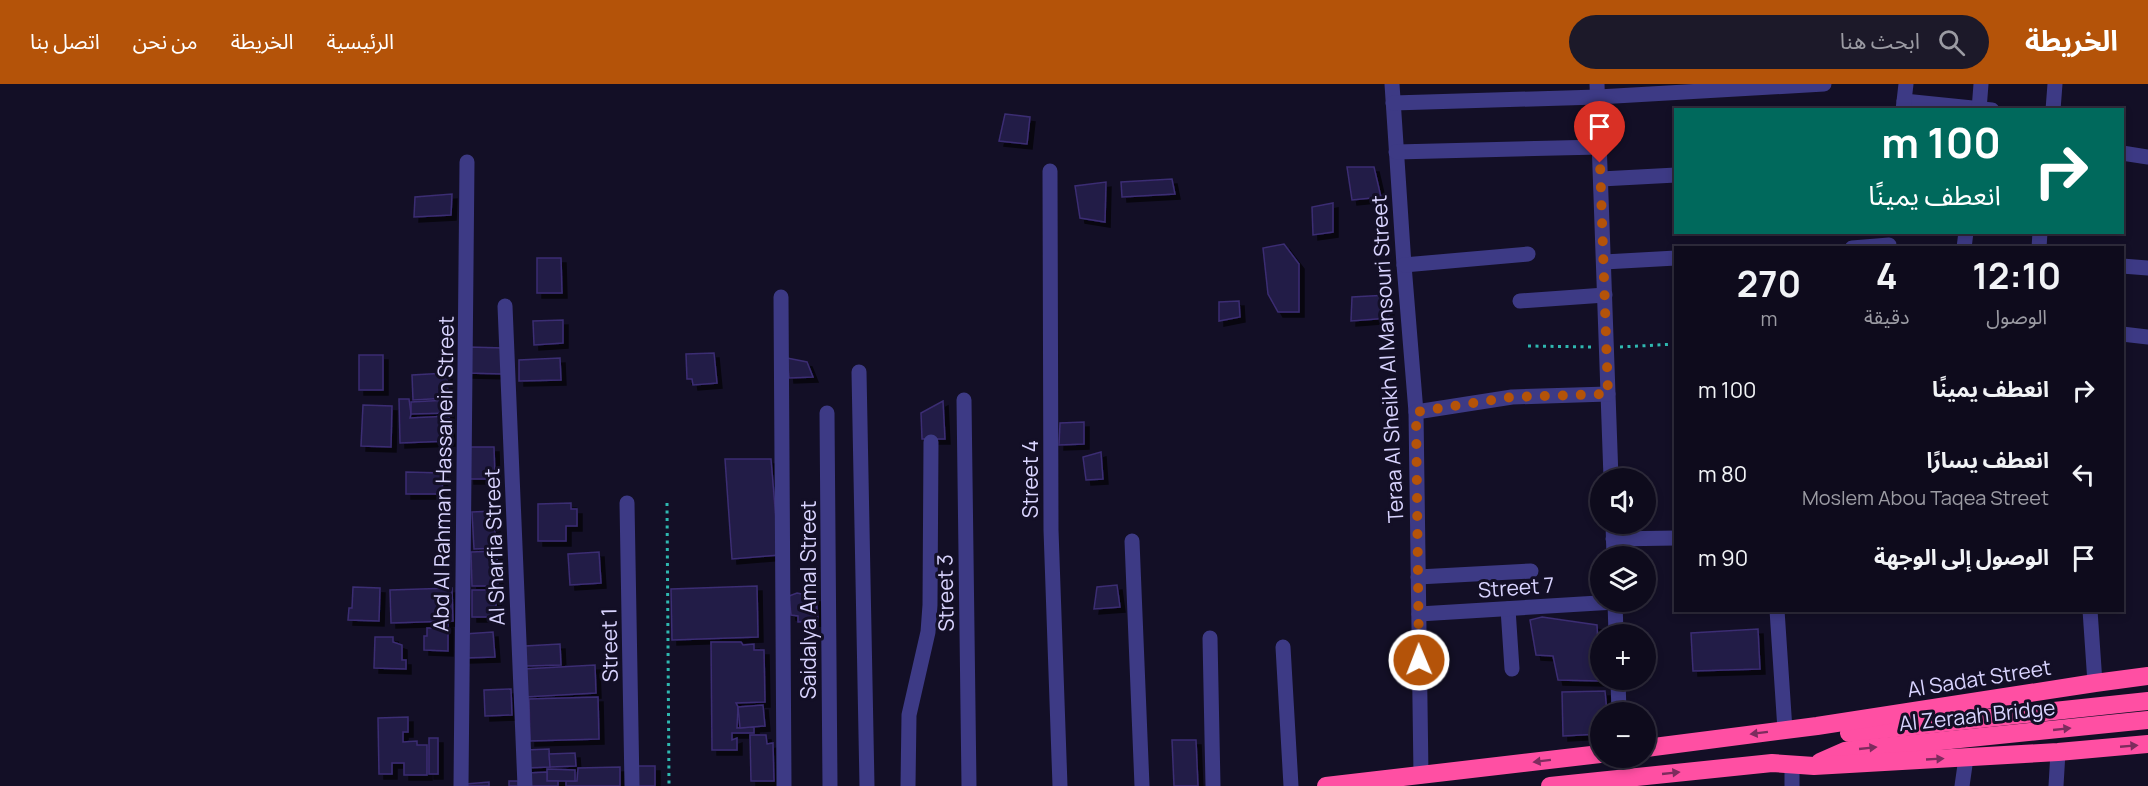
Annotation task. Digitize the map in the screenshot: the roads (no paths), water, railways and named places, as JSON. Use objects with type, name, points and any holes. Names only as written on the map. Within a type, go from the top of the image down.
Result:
[{"type":"highway","name":"Al Sadat Street","points":[[1656,747],[1817,726],[2095,682],[2148,676]]},
{"type":"highway","name":"Al Zeraah Bridge","points":[[1817,726],[1829,732],[1843,734],[2148,701]]},
{"type":"highway","name":"Al Zeraah Bridge","points":[[1814,766],[1828,757],[1853,750],[2148,720]]},
{"type":"highway","points":[[1550,786],[1772,763],[1814,766],[2058,752],[2148,744]]},
{"type":"highway","points":[[1326,786],[1590,755]]},
{"type":"street","name":"Teraa Al Sheikh Al Mansouri Street","points":[[1392,84],[1416,412],[1421,776]]},
{"type":"street","points":[[1393,103],[1598,90],[1824,84]]},
{"type":"street","points":[[1906,84],[1904,105],[1963,108]]},
{"type":"street","points":[[1981,84],[1983,108]]},
{"type":"street","points":[[2053,108],[2055,84]]},
{"type":"street","points":[[1598,90],[1611,468]]},
{"type":"street","points":[[1396,152],[1600,147]]},
{"type":"street","points":[[2124,153],[2148,157]]},
{"type":"street","name":"Abd Al Rahman Hassanein Street","points":[[461,786],[467,162]]},
{"type":"street","name":"Street 4","points":[[1050,171],[1051,530],[1060,786]]},
{"type":"street","points":[[1601,179],[1674,175]]},
{"type":"street","points":[[1865,246],[1890,242]]},
{"type":"street","points":[[1404,265],[1528,254]]},
{"type":"street","points":[[1604,262],[1674,258]]},
{"type":"street","points":[[2124,267],[2148,268]]},
{"type":"street","points":[[1520,301],[1605,295]]},
{"type":"street","points":[[781,297],[784,786]]},
{"type":"street","name":"Al Sharfia Street","points":[[505,306],[525,786]]},
{"type":"street","points":[[2124,334],[2148,337]]},
{"type":"street","points":[[859,372],[867,786]]},
{"type":"street","points":[[1416,412],[1512,397],[1608,394]]},
{"type":"street","name":"Street 3","points":[[964,400],[969,786]]},
{"type":"street","name":"Saidalya Amal Street","points":[[827,413],[830,786]]},
{"type":"street","points":[[908,786],[909,715],[928,632],[930,605],[931,442]]},
{"type":"street","name":"Street 1","points":[[627,503],[632,786]]},
{"type":"street","points":[[1613,534],[1613,546]]},
{"type":"street","points":[[1613,539],[1674,538]]},
{"type":"street","points":[[1132,541],[1142,786]]},
{"type":"street","points":[[1418,577],[1531,571]]},
{"type":"street","name":"Street 7","points":[[1419,614],[1590,604]]},
{"type":"street","points":[[1508,609],[1512,669]]},
{"type":"street","points":[[1777,612],[1785,730]]},
{"type":"street","points":[[2090,612],[2095,682]]},
{"type":"street","points":[[1209,638],[1212,786]]},
{"type":"street","points":[[1283,647],[1291,786]]},
{"type":"street","points":[[2056,786],[2058,752]]},
{"type":"street","points":[[1962,786],[1966,758]]},
{"type":"street","points":[[1792,764],[1792,786]]}]
